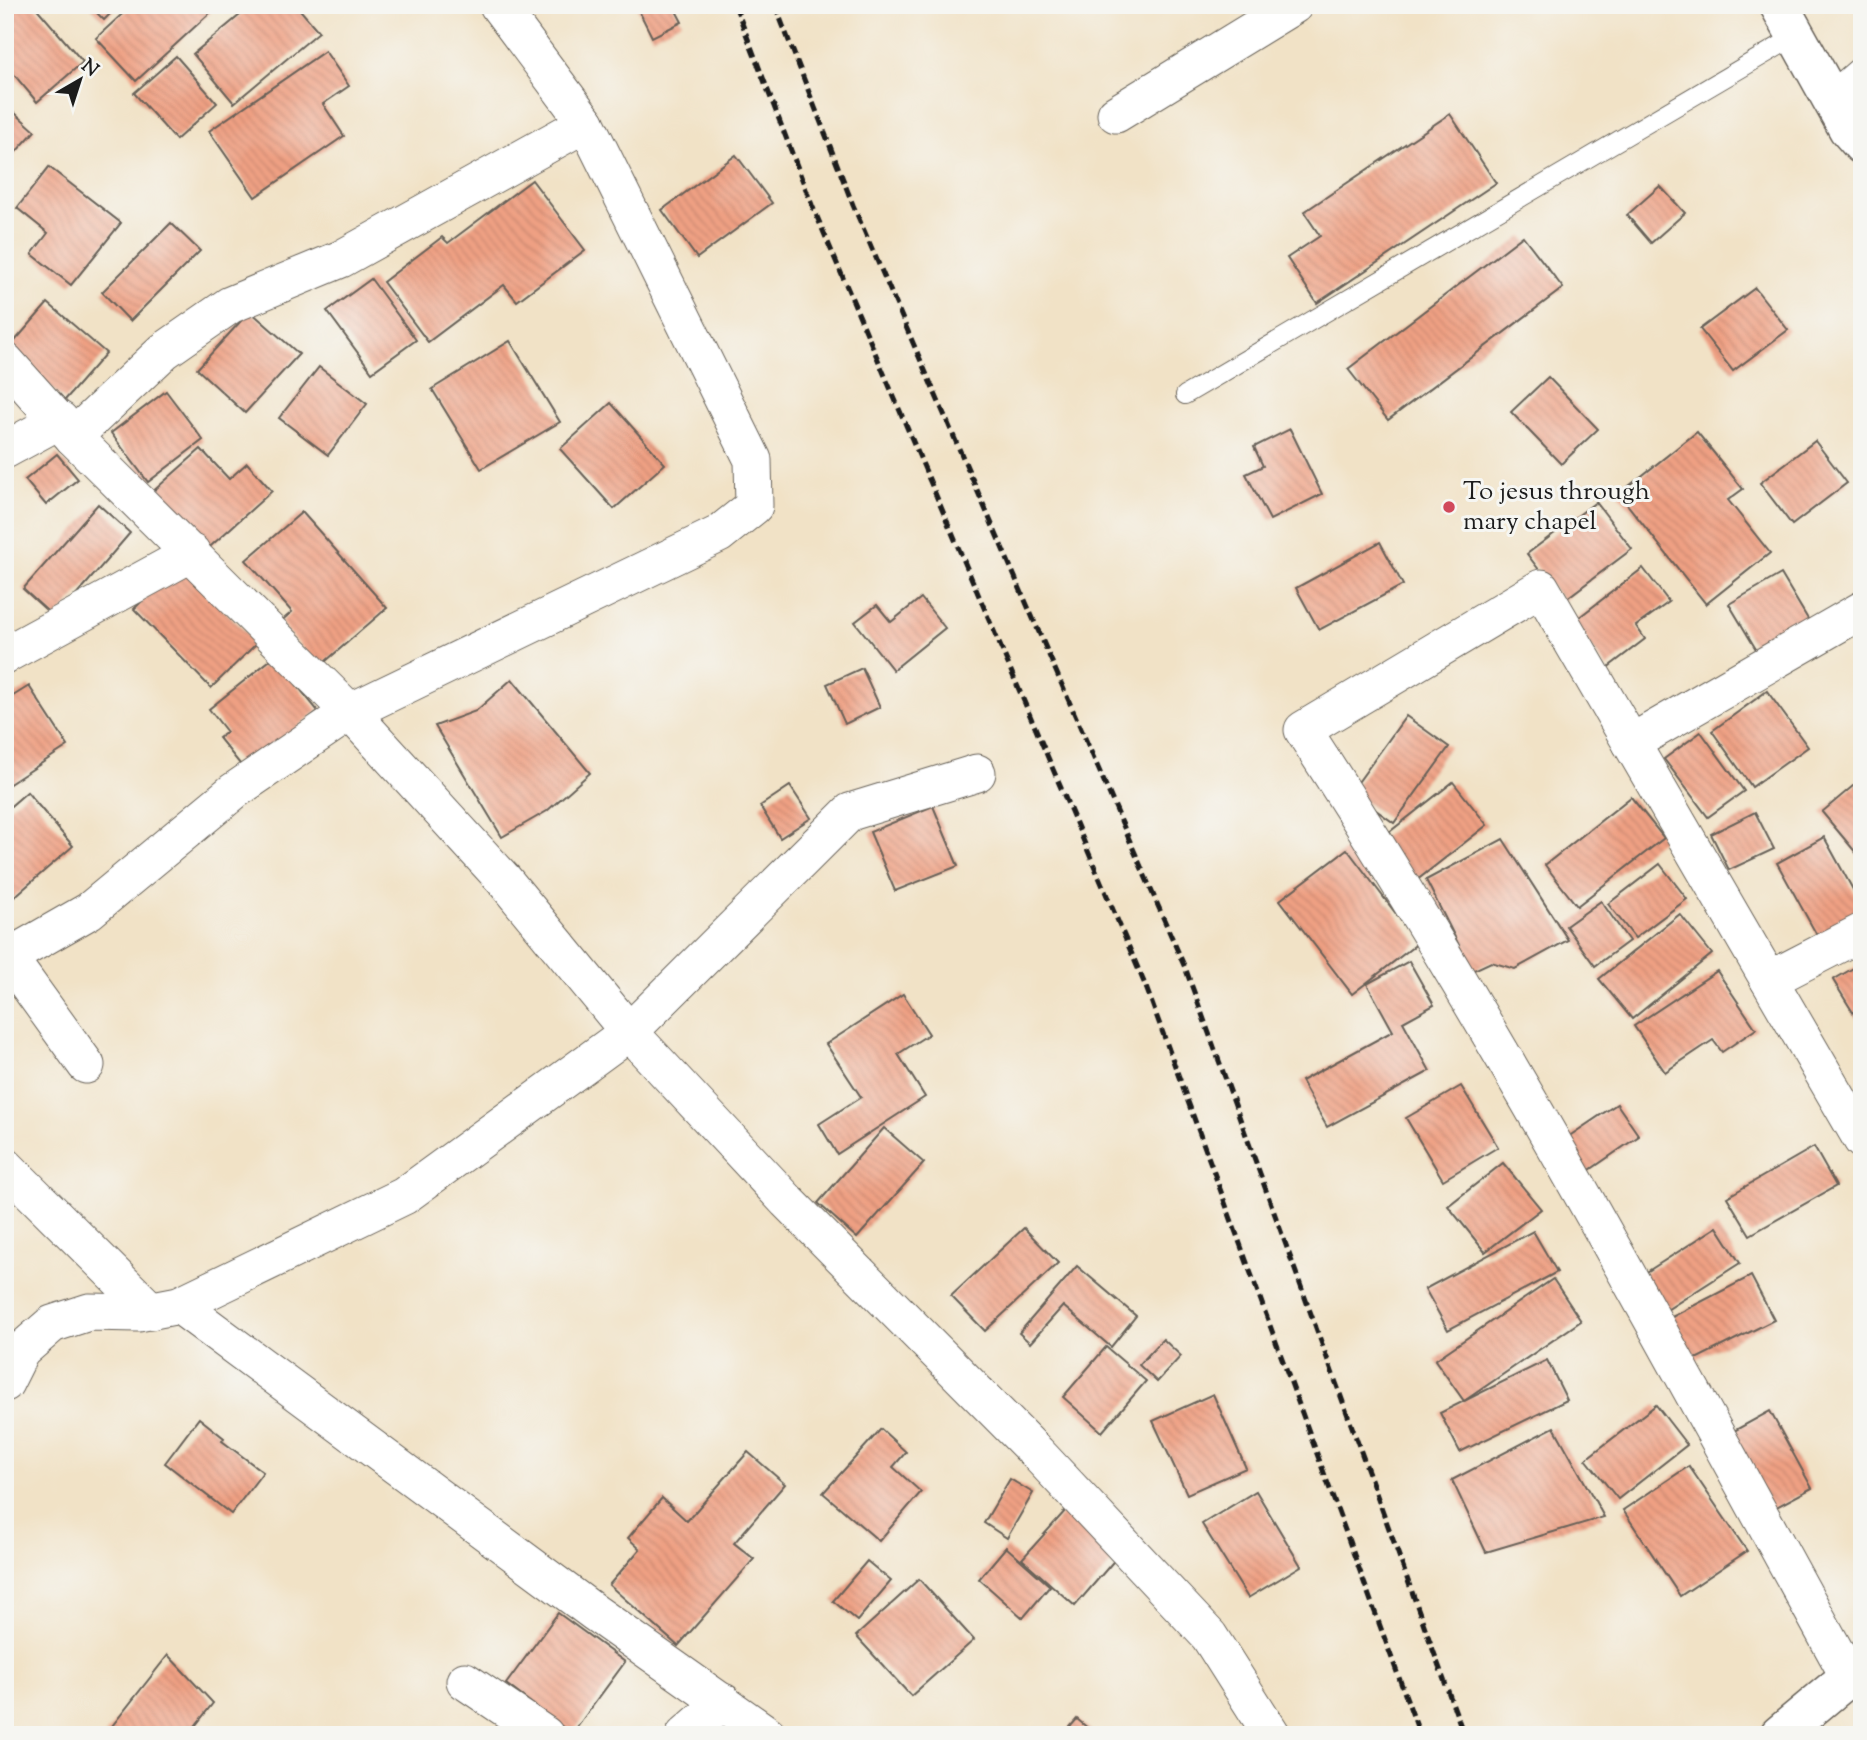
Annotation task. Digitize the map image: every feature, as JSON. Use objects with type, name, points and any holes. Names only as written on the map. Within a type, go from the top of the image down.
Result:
[{"type":"main road","points":[[1787,21],[1848,129],[1862,145]]},
{"type":"main road","points":[[1779,1735],[1855,1670]]},
{"type":"street","points":[[86,1065],[7,958],[89,911],[234,791],[350,712],[719,534],[754,506],[753,460],[586,123],[498,5]]},
{"type":"street","points":[[1116,114],[1294,5]]},
{"type":"street","points":[[1833,101],[1862,76]]},
{"type":"street","points":[[5,450],[66,429],[164,351],[230,305],[341,259],[586,123]]},
{"type":"street","points":[[5,361],[66,429],[350,712],[504,880],[629,1032],[788,1201],[1037,1453],[1209,1636],[1272,1735]]},
{"type":"street","points":[[5,655],[192,553]]},
{"type":"street","points":[[1855,1670],[1579,1188],[1363,822],[1303,730],[1541,588],[1862,1140]]},
{"type":"street","points":[[1631,743],[1862,610]]},
{"type":"street","points":[[5,1383],[21,1351],[52,1324],[89,1312],[165,1308],[404,1196],[629,1032],[850,812],[977,773]]},
{"type":"street","points":[[1769,980],[1862,932]]},
{"type":"street","points":[[9,1180],[165,1308],[768,1735]]},
{"type":"street","points":[[465,1681],[545,1735]]},
{"type":"street","points":[[685,1735],[723,1702]]},
{"type":"lane","points":[[1185,395],[1787,21]]},
{"type":"building","points":[[20,5],[34,5],[83,62],[37,102],[5,64],[5,18]]},
{"type":"building","points":[[89,5],[119,5],[104,20]]},
{"type":"building","points":[[132,5],[204,5],[211,12],[136,81],[96,38]]},
{"type":"building","points":[[252,5],[296,5],[319,32],[234,103],[193,54]]},
{"type":"building","points":[[636,5],[673,5],[682,22],[652,37]]},
{"type":"building","points":[[325,51],[349,86],[323,104],[344,136],[255,197],[209,131]]},
{"type":"building","points":[[176,56],[217,103],[176,140],[134,93]]},
{"type":"building","points":[[5,104],[35,131],[5,164]]},
{"type":"building","points":[[1450,114],[1496,183],[1317,303],[1287,258],[1320,236],[1304,212]]},
{"type":"building","points":[[736,155],[772,203],[697,258],[662,210]]},
{"type":"building","points":[[49,167],[121,223],[71,285],[32,254],[48,233],[17,208]]},
{"type":"building","points":[[532,180],[585,250],[517,301],[504,285],[428,342],[383,282],[442,237],[448,243]]},
{"type":"building","points":[[1660,186],[1685,213],[1651,243],[1627,215]]},
{"type":"building","points":[[171,223],[200,251],[130,321],[102,292]]},
{"type":"building","points":[[1523,236],[1563,288],[1388,420],[1348,369]]},
{"type":"building","points":[[371,279],[416,340],[372,372],[327,311]]},
{"type":"building","points":[[1755,288],[1788,330],[1733,371],[1700,329]]},
{"type":"building","points":[[48,303],[106,353],[65,400],[7,350]]},
{"type":"building","points":[[250,311],[299,354],[245,413],[197,369]]},
{"type":"building","points":[[510,341],[560,422],[481,469],[432,389]]},
{"type":"building","points":[[319,367],[367,404],[328,455],[279,418]]},
{"type":"building","points":[[1548,377],[1598,429],[1561,464],[1511,412]]},
{"type":"building","points":[[166,391],[203,440],[148,482],[111,433]]},
{"type":"building","points":[[611,403],[665,464],[614,509],[560,449]]},
{"type":"building","points":[[1290,429],[1322,494],[1270,520],[1246,474],[1263,466],[1254,447]]},
{"type":"building","points":[[1697,432],[1743,489],[1728,500],[1770,553],[1706,604],[1619,494]]},
{"type":"building","points":[[1815,441],[1847,483],[1792,525],[1760,483]]},
{"type":"building","points":[[201,449],[229,479],[247,463],[272,491],[203,553],[150,494]]},
{"type":"building","points":[[57,454],[78,479],[46,505],[25,480]]},
{"type":"building","points":[[1596,502],[1632,549],[1563,601],[1527,554]]},
{"type":"building","points":[[98,504],[130,533],[56,619],[23,589]]},
{"type":"building","points":[[302,512],[387,608],[319,667],[280,622],[292,612],[246,560]]},
{"type":"building","points":[[1380,542],[1403,585],[1319,630],[1296,588]]},
{"type":"building","points":[[179,564],[257,643],[211,688],[134,609]]},
{"type":"building","points":[[1643,568],[1669,602],[1636,626],[1645,639],[1607,668],[1573,622]]},
{"type":"building","points":[[1781,574],[1815,631],[1763,661],[1729,604]]},
{"type":"building","points":[[921,598],[945,628],[893,670],[855,622],[877,605],[891,622]]},
{"type":"building","points":[[274,657],[318,711],[244,769],[219,738],[227,732],[209,709]]},
{"type":"building","points":[[862,668],[880,707],[845,724],[827,684]]},
{"type":"building","points":[[512,679],[590,773],[547,811],[502,837],[435,726],[476,711]]},
{"type":"building","points":[[29,686],[68,746],[5,787],[5,701]]},
{"type":"building","points":[[1767,691],[1808,747],[1752,787],[1712,731]]},
{"type":"building","points":[[1406,716],[1449,747],[1394,823],[1351,792]]},
{"type":"building","points":[[1701,732],[1744,791],[1708,817],[1664,759]]},
{"type":"building","points":[[1860,780],[1862,782],[1862,860],[1822,812]]},
{"type":"building","points":[[1453,782],[1487,825],[1412,884],[1378,841]]},
{"type":"building","points":[[790,786],[811,818],[780,838],[760,806]]},
{"type":"building","points":[[27,792],[73,846],[5,905],[5,811]]},
{"type":"building","points":[[1631,797],[1664,838],[1577,906],[1545,865]]},
{"type":"building","points":[[933,806],[958,866],[895,891],[870,832]]},
{"type":"building","points":[[1755,812],[1774,849],[1729,870],[1711,834]]},
{"type":"building","points":[[1824,837],[1862,906],[1862,916],[1819,939],[1777,863]]},
{"type":"building","points":[[1503,839],[1568,940],[1515,969],[1491,962],[1472,971],[1426,880]]},
{"type":"building","points":[[1347,849],[1418,943],[1352,994],[1280,900]]},
{"type":"building","points":[[1660,864],[1687,899],[1635,938],[1608,904]]},
{"type":"building","points":[[1601,901],[1629,941],[1595,966],[1566,926]]},
{"type":"building","points":[[1680,914],[1712,954],[1632,1019],[1599,979]]},
{"type":"building","points":[[1409,961],[1434,1005],[1403,1022],[1430,1071],[1327,1127],[1301,1081],[1393,1031],[1367,984]]},
{"type":"building","points":[[1862,963],[1862,1027],[1833,980]]},
{"type":"building","points":[[1717,971],[1756,1029],[1722,1052],[1713,1040],[1665,1072],[1634,1026]]},
{"type":"building","points":[[903,994],[929,1034],[898,1054],[925,1097],[837,1154],[819,1124],[861,1097],[826,1044]]},
{"type":"building","points":[[1461,1086],[1498,1147],[1443,1180],[1406,1118]]},
{"type":"building","points":[[1617,1104],[1639,1136],[1578,1178],[1556,1145]]},
{"type":"building","points":[[884,1128],[924,1163],[857,1238],[818,1203]]},
{"type":"building","points":[[1814,1147],[1836,1186],[1750,1235],[1727,1197]]},
{"type":"building","points":[[1503,1163],[1541,1209],[1485,1252],[1448,1206]]},
{"type":"building","points":[[1717,1227],[1740,1263],[1665,1311],[1642,1275]]},
{"type":"building","points":[[1024,1228],[1058,1263],[985,1331],[951,1296]]},
{"type":"building","points":[[1533,1231],[1557,1272],[1448,1330],[1425,1289]]},
{"type":"building","points":[[1077,1266],[1136,1316],[1111,1347],[1063,1306],[1030,1343],[1019,1333]]},
{"type":"building","points":[[1751,1276],[1774,1320],[1688,1363],[1666,1320]]},
{"type":"building","points":[[1553,1279],[1581,1321],[1464,1401],[1435,1360]]},
{"type":"building","points":[[1163,1339],[1181,1356],[1157,1382],[1139,1365]]},
{"type":"building","points":[[1106,1347],[1146,1381],[1102,1432],[1063,1397]]},
{"type":"building","points":[[1547,1360],[1567,1400],[1460,1452],[1440,1413]]},
{"type":"building","points":[[1213,1394],[1246,1468],[1187,1494],[1153,1421]]},
{"type":"building","points":[[1656,1405],[1687,1445],[1618,1499],[1586,1459]]},
{"type":"building","points":[[1770,1411],[1812,1488],[1765,1513],[1723,1437]]},
{"type":"building","points":[[199,1418],[224,1438],[222,1441],[263,1472],[231,1514],[165,1463]]},
{"type":"building","points":[[1554,1427],[1604,1517],[1486,1552],[1452,1480]]},
{"type":"building","points":[[881,1429],[906,1452],[893,1467],[921,1492],[879,1541],[823,1493]]},
{"type":"building","points":[[748,1452],[785,1484],[734,1543],[754,1559],[678,1646],[609,1585],[640,1549],[628,1538],[662,1498],[687,1521]]},
{"type":"building","points":[[1689,1466],[1747,1551],[1680,1596],[1623,1510]]},
{"type":"building","points":[[1010,1479],[1033,1493],[1007,1538],[984,1523]]},
{"type":"building","points":[[1256,1491],[1301,1566],[1248,1598],[1202,1524]]},
{"type":"building","points":[[1066,1510],[1118,1556],[1075,1606],[1022,1559]]},
{"type":"building","points":[[1006,1547],[1050,1586],[1023,1618],[979,1579]]},
{"type":"building","points":[[867,1561],[891,1581],[857,1621],[833,1601]]},
{"type":"building","points":[[919,1579],[974,1640],[911,1696],[856,1636]]},
{"type":"building","points":[[558,1613],[625,1662],[572,1734],[506,1684]]},
{"type":"building","points":[[168,1655],[213,1703],[188,1735],[105,1735]]},
{"type":"building","points":[[1077,1719],[1096,1735],[1063,1735]]},
{"type":"railway","points":[[735,5],[812,205],[1146,987],[1420,1735]]},
{"type":"railway","points":[[775,5],[853,205],[1186,970],[1464,1735]]},
{"type":"place","name":"To jesus through mary chapel","points":[[1449,507]]}]
